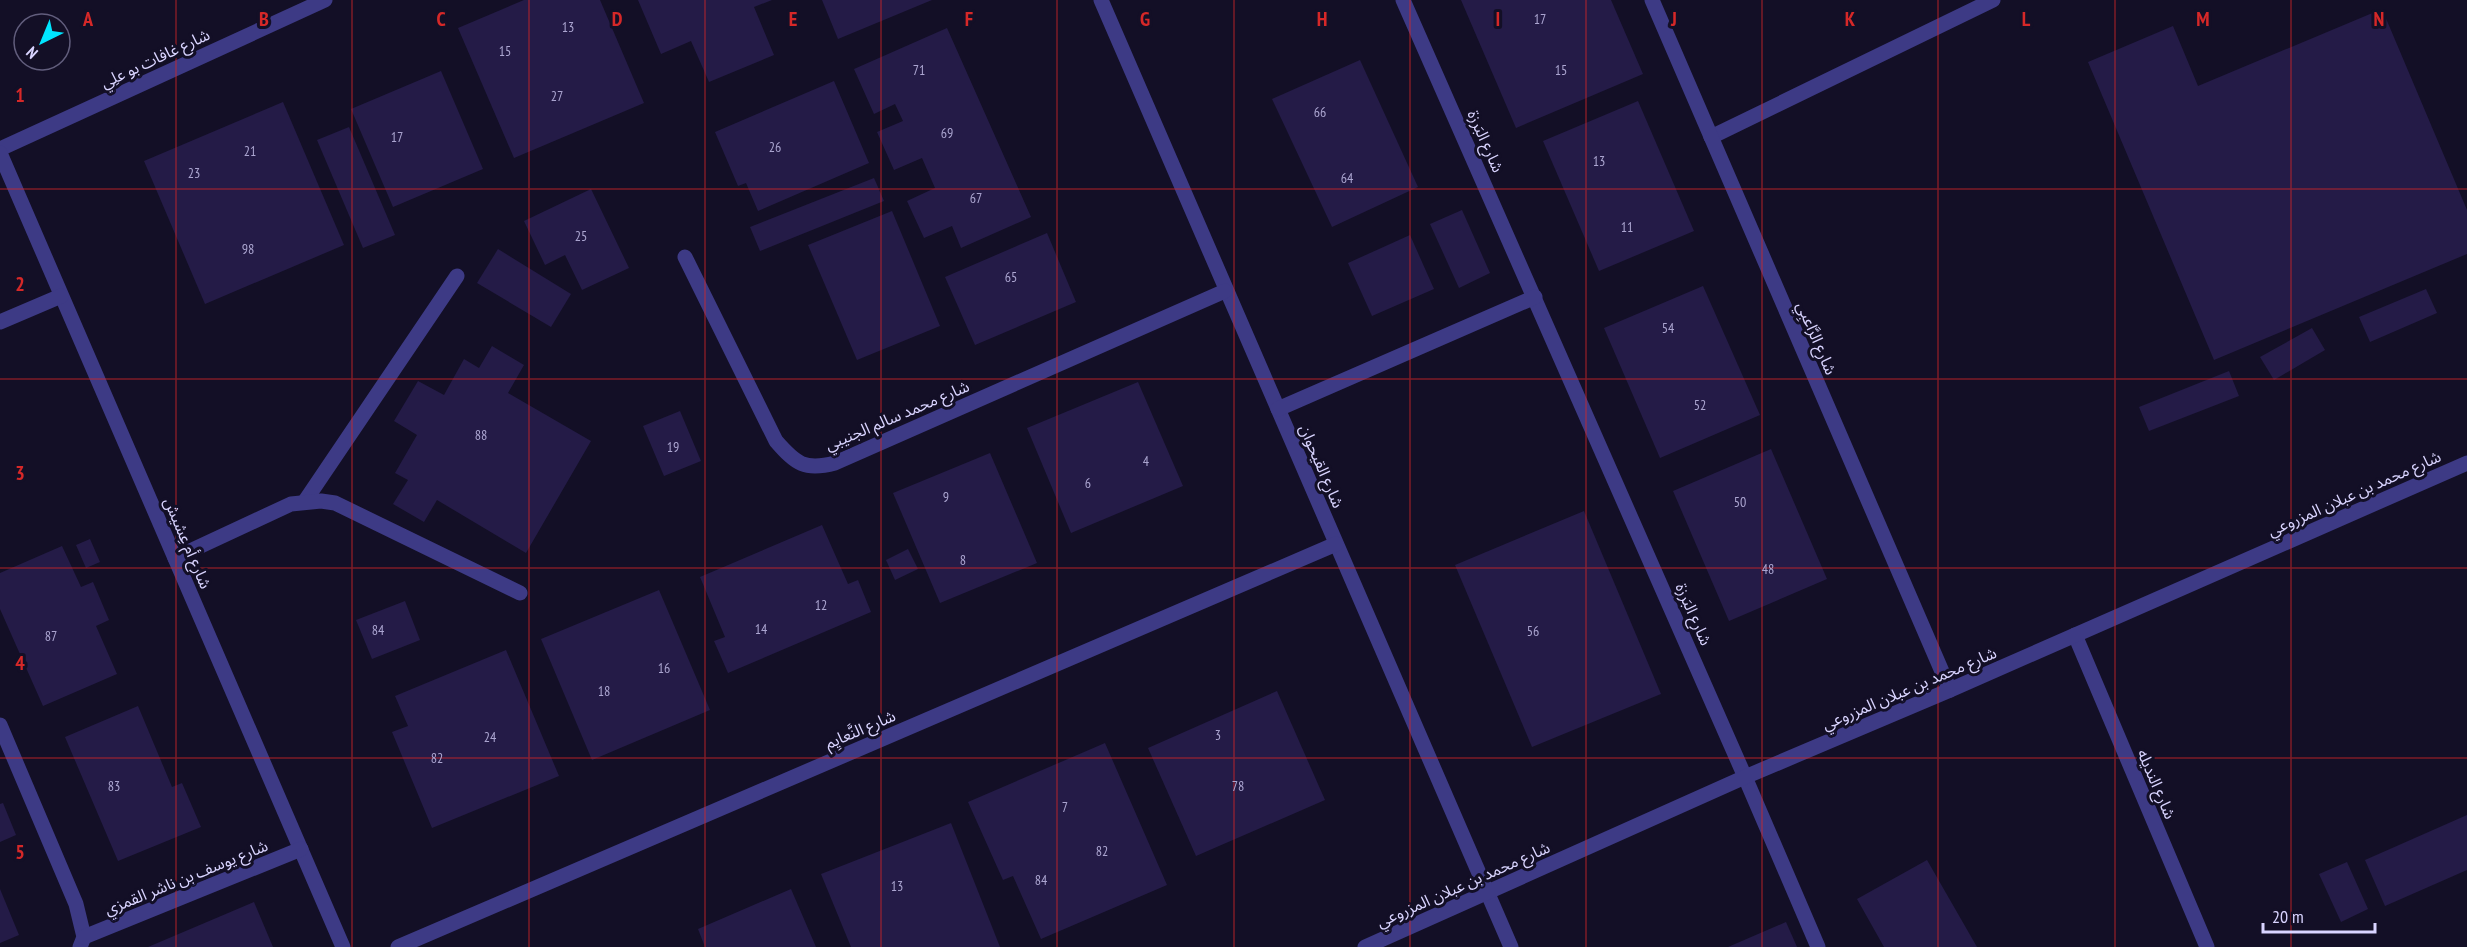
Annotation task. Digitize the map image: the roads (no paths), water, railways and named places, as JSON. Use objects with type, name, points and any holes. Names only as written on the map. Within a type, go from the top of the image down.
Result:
[{"type":"street","name":"شارع غافات بو علِي","points":[[0,151],[325,0]]},
{"type":"street","name":"شارع القيحوان","points":[[1101,0],[1225,291],[1511,947]]},
{"type":"street","name":"شارع البَرزة","points":[[1403,0],[1818,947]]},
{"type":"street","name":"شارع الرَّاعبِي","points":[[1652,0],[1950,690]]},
{"type":"street","points":[[1711,137],[1993,0]]},
{"type":"street","name":"شارع أم عِشيش","points":[[0,151],[343,947]]},
{"type":"street","name":"شارع محمد سالم الجنيبي","points":[[685,257],[776,441],[788,455],[804,465],[817,468],[835,463],[1225,291]]},
{"type":"street","points":[[305,501],[457,276]]},
{"type":"street","points":[[0,321],[62,296]]},
{"type":"street","points":[[1278,409],[1535,297]]},
{"type":"street","name":"شارع محمد بن عبلان المزروعي","points":[[1365,947],[1745,777],[2075,636],[2467,463]]},
{"type":"street","points":[[175,558],[277,509],[305,501],[335,503],[520,593]]},
{"type":"street","name":"شارع النَّعايِم","points":[[398,947],[1336,544]]},
{"type":"street","name":"شارع النديله","points":[[2075,636],[2207,947]]},
{"type":"street","name":"شارع يوسف بن ناشر القمزي","points":[[0,725],[76,904],[82,942],[301,849]]}]
